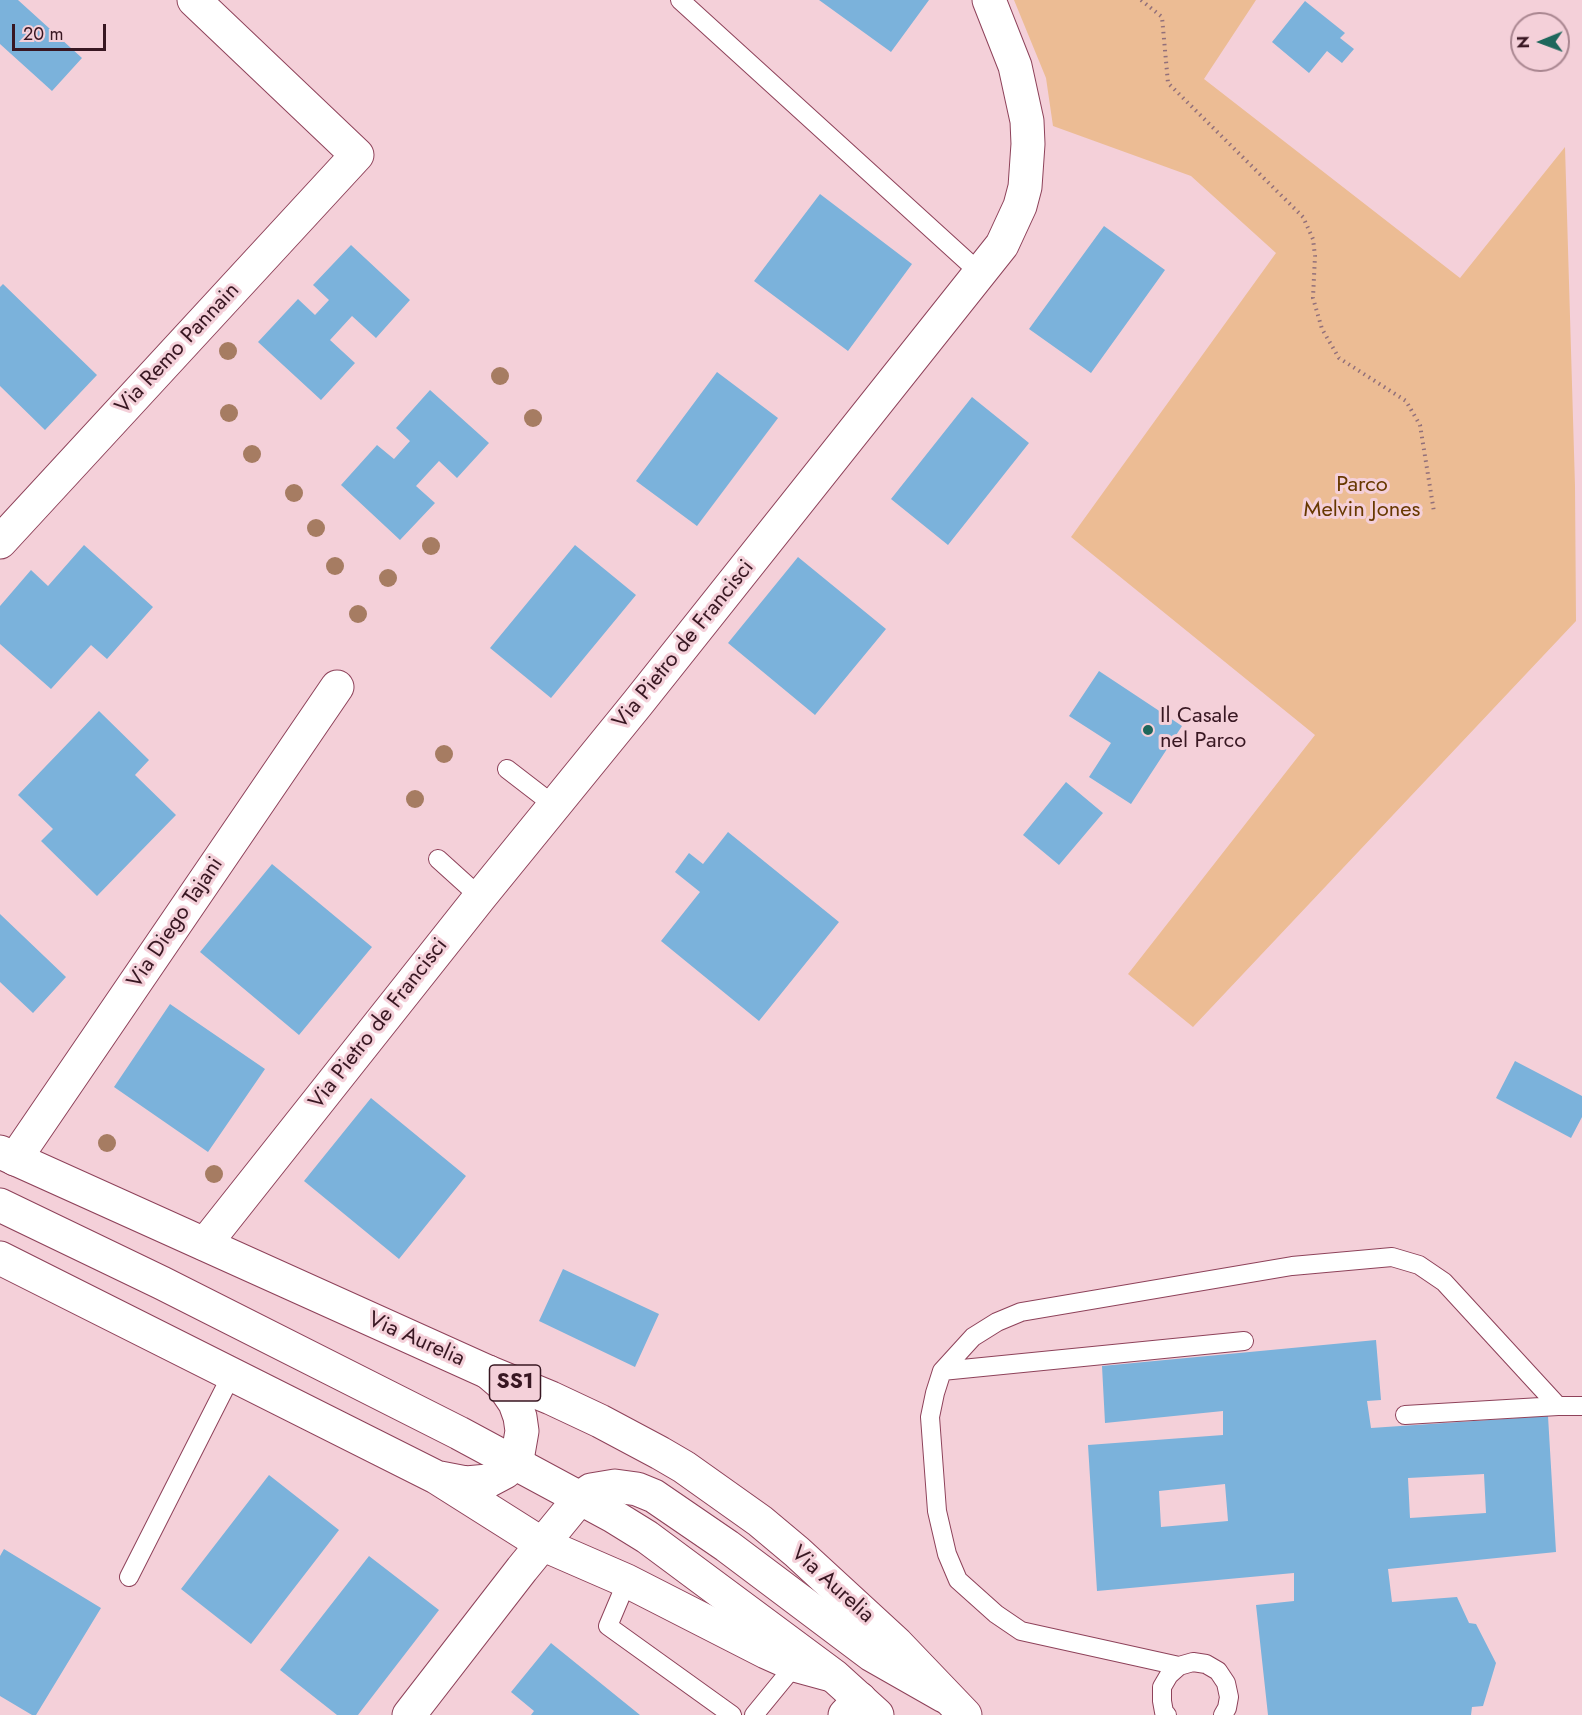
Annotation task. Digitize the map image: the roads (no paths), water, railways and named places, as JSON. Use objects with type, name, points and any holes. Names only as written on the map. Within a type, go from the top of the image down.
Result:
[{"type":"street","name":"Via Remo Pannain","points":[[0,542],[357,155],[194,0]]},
{"type":"street","name":"Via Pietro de Francisci","points":[[205,1245],[480,897],[1002,245],[1020,206],[1025,187],[1027,121],[1015,66],[989,0]]},
{"type":"street","name":"Via Diego Tajani","points":[[7,1155],[337,687]]},
{"type":"street","name":"Via Aurelia","points":[[7,1155],[559,1402],[684,1467],[760,1521],[832,1582],[958,1707]]},
{"type":"street","points":[[0,1205],[173,1288],[514,1463],[647,1537],[834,1676],[860,1710]]},
{"type":"street","points":[[2,1257],[436,1477],[542,1544],[627,1581],[738,1640],[795,1665],[834,1676]]},
{"type":"street","points":[[436,1477],[477,1483],[497,1478],[514,1463],[521,1444],[520,1417],[509,1392],[488,1372]]},
{"type":"street","points":[[409,1715],[580,1498],[591,1490],[615,1486],[637,1489],[654,1496],[727,1546],[872,1655],[958,1707]]},
{"type":"lane","points":[[680,0],[980,273]]},
{"type":"lane","points":[[507,769],[555,806]]},
{"type":"lane","points":[[438,859],[480,897]]},
{"type":"lane","points":[[1179,1666],[1021,1631],[996,1614],[958,1580],[947,1554],[937,1511],[930,1417],[942,1371],[973,1337],[997,1322],[1021,1312],[1292,1266],[1392,1257],[1419,1265],[1444,1282],[1558,1406]]},
{"type":"lane","points":[[942,1371],[1244,1341]]},
{"type":"lane","points":[[129,1577],[232,1374]]},
{"type":"lane","points":[[1405,1415],[1582,1406]]},
{"type":"lane","points":[[627,1581],[608,1626],[732,1715]]},
{"type":"lane","points":[[1162,1714],[1162,1687],[1169,1675],[1179,1666],[1193,1662],[1206,1664],[1218,1671],[1226,1683],[1229,1696],[1223,1715]]},
{"type":"lane","points":[[754,1715],[795,1665]]},
{"type":"place","name":"Il Casale nel Parco","points":[[1148,730]]},
{"type":"park label","name":"Parco Melvin Jones","points":[[1362,498]]}]
